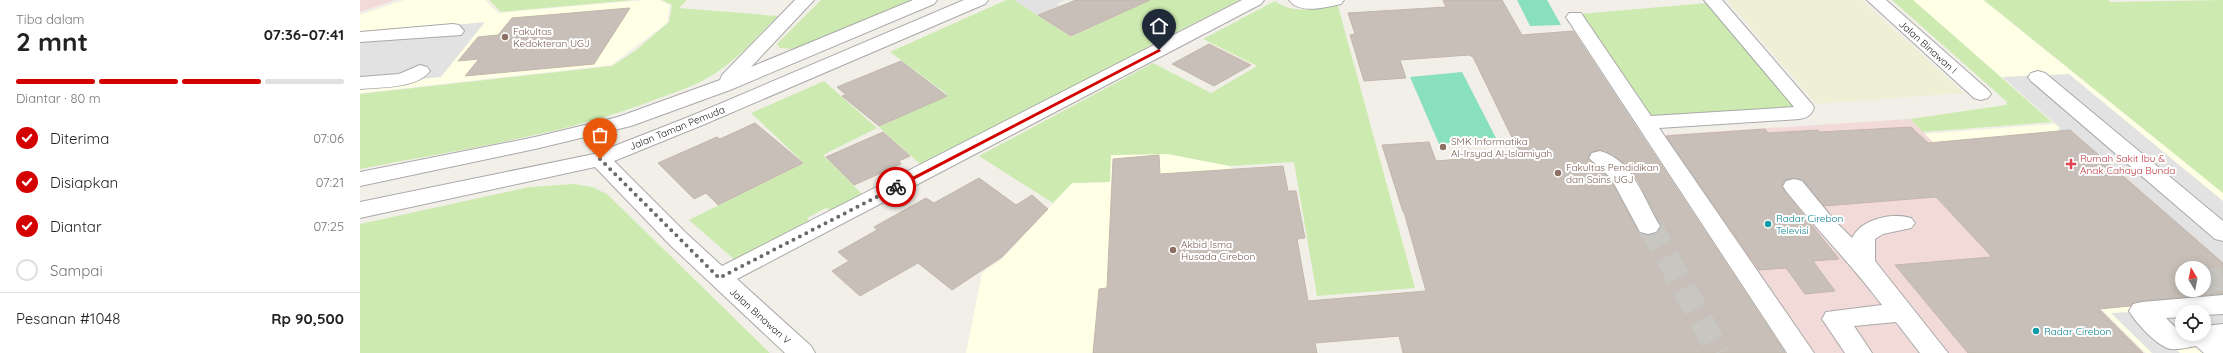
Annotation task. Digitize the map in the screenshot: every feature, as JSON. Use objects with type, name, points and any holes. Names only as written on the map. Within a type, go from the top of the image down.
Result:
[{"type":"street","points":[[723,86],[805,0]]},
{"type":"street","points":[[360,179],[586,132],[666,108],[723,86],[928,0]]},
{"type":"street","name":"Jalan Taman Pemuda","points":[[360,210],[600,159],[705,117],[979,0]]},
{"type":"street","points":[[719,278],[1255,0]]},
{"type":"street","points":[[1298,0],[1308,4],[1335,0]]},
{"type":"street","points":[[1645,123],[1800,113],[1803,111],[1804,107],[1713,0]]},
{"type":"street","name":"Jalan Binawan I","points":[[1876,0],[1981,94]]},
{"type":"street","points":[[1575,17],[1645,123],[1802,353]]},
{"type":"street","points":[[360,37],[453,29],[456,30],[455,31]]},
{"type":"street","points":[[360,83],[405,78],[414,76],[420,71]]},
{"type":"street","points":[[2038,77],[2223,233]]},
{"type":"street","points":[[1600,158],[1613,167],[1622,180],[1641,217],[1648,226]]},
{"type":"street","name":"Jalan Binawan V","points":[[600,159],[719,278],[802,353]]},
{"type":"street","points":[[1794,186],[1826,226],[1863,264],[1935,353]]},
{"type":"street","points":[[1863,264],[1860,247],[1863,237],[1872,230],[1903,223]]},
{"type":"street","points":[[2221,353],[2213,335],[2171,339],[2142,311],[2222,304]]},
{"type":"street","points":[[1860,353],[1835,319],[1902,312]]},
{"type":"shaded area","points":[[360,0],[395,0],[360,12]]},
{"type":"shaded area","name":"Fakultas Kedokteran UGJ","points":[[404,0],[485,0],[498,13],[646,0],[659,0],[670,5],[667,23],[611,65],[360,93],[360,15]]},
{"type":"shaded area","points":[[1014,0],[1065,0],[1057,4],[1059,6],[1038,15]]},
{"type":"shaded area","points":[[1727,0],[1861,0],[1964,93],[1816,104]]},
{"type":"shaded area","name":"Rumah Sakit Ibu & Anak Cahaya Bunda","points":[[1913,0],[1983,0],[2223,193],[2223,353],[2146,353],[1925,134],[2055,124]]},
{"type":"shaded area","points":[[485,22],[441,77],[360,85],[360,34]]},
{"type":"shaded area","points":[[2069,74],[2223,201],[2223,270],[2058,129],[2060,128],[2002,77]]},
{"type":"shaded area","points":[[1910,119],[2144,353],[1810,353],[1660,135]]},
{"type":"shaded area","name":"Akbid Isma Husada Cirebon","points":[[1168,154],[1230,166],[1250,353],[966,353],[982,273],[1002,259],[1072,183],[1110,182],[1110,155]]},
{"type":"shaded area","points":[[2223,308],[2223,346],[2211,337],[2211,309]]},
{"type":"shaded area","points":[[2175,310],[2175,335],[2163,336],[2180,353],[2152,353],[2111,313]]},
{"type":"green space","points":[[489,0],[634,0],[501,12]]},
{"type":"green space","points":[[662,0],[687,0],[679,8],[778,16],[727,65],[713,75],[690,87],[621,112],[585,123],[473,148],[360,169],[360,94],[612,66],[635,51],[669,22],[672,5]]},
{"type":"green space","points":[[821,0],[918,0],[792,49],[780,48],[777,44]]},
{"type":"green space","points":[[1006,0],[1014,0],[1071,37],[1129,10],[1112,0],[1240,0],[1149,46],[1129,60],[920,164],[879,127],[948,95],[890,52]]},
{"type":"green space","points":[[1517,0],[1547,0],[1561,25],[1530,26]]},
{"type":"green space","points":[[1892,0],[1913,0],[2052,122],[1923,132],[1910,119],[2006,105],[2007,102]]},
{"type":"green space","points":[[1984,0],[2108,0],[2111,2],[2223,0],[2223,193]]},
{"type":"green space","points":[[1275,1],[1289,8],[1305,10],[1338,6],[1415,288],[1317,296],[1294,162],[1230,166],[1168,154],[1111,155],[1110,182],[1072,183],[1053,203],[979,156],[1153,63],[1211,93],[1257,66],[1203,39]]},
{"type":"green space","points":[[1708,3],[1793,105],[1793,110],[1647,120],[1579,14]]},
{"type":"green space","points":[[1462,72],[1496,138],[1439,144],[1410,77]]},
{"type":"green space","points":[[824,81],[877,128],[823,155],[862,194],[831,211],[826,208],[807,218],[811,223],[735,260],[689,220],[804,163],[751,113]]},
{"type":"green space","points":[[574,184],[592,187],[607,194],[770,353],[360,353],[360,224],[530,187]]},
{"type":"building","points":[[1076,0],[1150,0],[1071,36],[1038,15]]},
{"type":"building","points":[[1443,0],[1502,0],[1522,35],[1573,31],[1785,353],[1403,353],[1399,336],[1315,343],[1317,353],[1093,353],[1099,289],[1107,288],[1113,159],[1159,155],[1160,174],[1283,166],[1288,191],[1296,191],[1305,238],[1297,239],[1308,301],[1426,291],[1404,212],[1382,145],[1429,142],[1436,161],[1520,154],[1473,57],[1469,55],[1400,60],[1406,78],[1364,81],[1350,35],[1355,34],[1348,13],[1446,7]],"holes":[[[1601,150],[1622,162],[1638,181],[1661,225],[1656,233],[1648,235],[1639,233],[1610,179],[1588,159],[1591,152]]]},
{"type":"building","points":[[630,8],[594,64],[465,76],[479,59],[458,61],[478,37],[498,35],[512,18]]},
{"type":"building","points":[[1209,44],[1251,65],[1214,86],[1172,64]]},
{"type":"building","points":[[901,61],[947,96],[879,126],[842,96],[846,95],[837,87]]},
{"type":"building","points":[[755,123],[803,163],[718,205],[706,193],[694,199],[658,163],[717,137],[720,139]]},
{"type":"building","points":[[1911,127],[1928,143],[2070,130],[2223,263],[2223,294],[2211,295],[2211,261],[2175,261],[2175,297],[2188,297],[2142,301],[2133,303],[2130,306],[2099,309],[2143,353],[1968,353],[1895,265],[1992,257],[1936,197],[1824,206],[1803,180],[1794,178],[1785,180],[1782,185],[1785,192],[1839,259],[1813,261],[1835,291],[1805,294],[1786,268],[1759,270],[1666,136],[1765,129],[1768,133],[1818,130],[1820,132]]},
{"type":"building","points":[[883,132],[910,156],[899,161],[901,164],[854,185],[826,157]]},
{"type":"building","points":[[979,178],[1016,205],[1032,195],[1048,209],[1002,257],[952,290],[918,263],[860,296],[832,271],[849,261],[838,252],[877,230],[874,227],[926,198],[934,203]]},
{"type":"tunnel","points":[[1648,226],[1654,233],[1719,353]]},
{"type":"tunnel","points":[[2223,279],[2209,280],[2223,292]]},
{"type":"way so far","points":[[600,159],[678,239],[719,278],[896,187]]},
{"type":"place","name":"Fakultas Kedokteran UGJ","points":[[505,37]]},
{"type":"place","name":"SMK Informatika Al-Irsyad Al-Islamiyah","points":[[1443,147]]},
{"type":"place","name":"Rumah Sakit Ibu & Anak Cahaya Bunda","points":[[2071,164]]},
{"type":"place","name":"Fakultas Pendidikan dan Sains UGJ","points":[[1558,173]]},
{"type":"place","name":"Radar Cirebon Televisi","points":[[1768,224]]},
{"type":"place","name":"Akbid Isma Husada Cirebon","points":[[1173,250]]},
{"type":"place","name":"Radar Cirebon","points":[[2036,331]]},
{"type":"route","points":[[896,187],[1159,50]]}]
